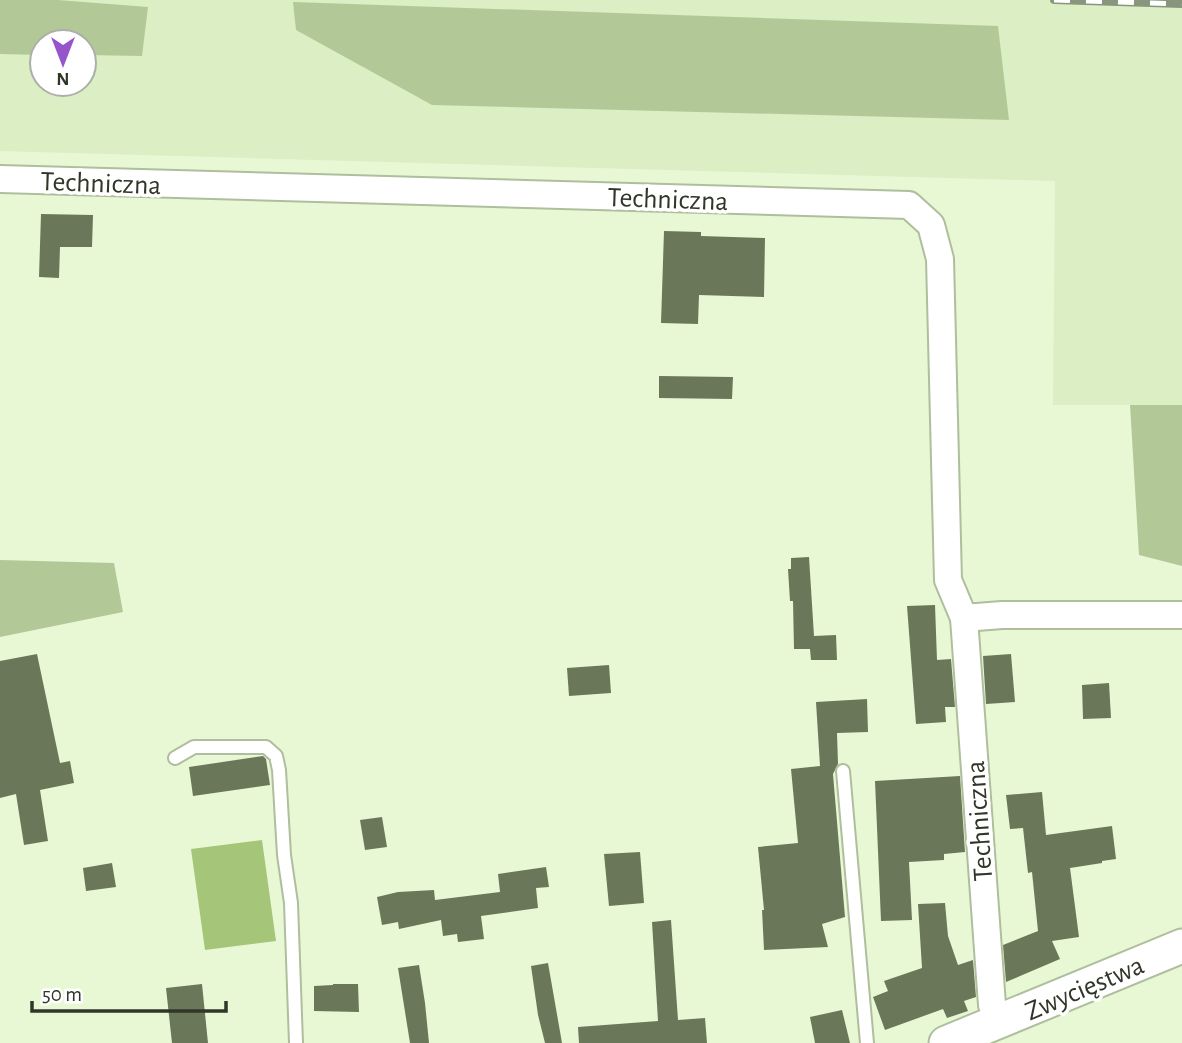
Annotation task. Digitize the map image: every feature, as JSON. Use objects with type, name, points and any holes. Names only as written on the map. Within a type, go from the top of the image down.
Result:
[{"type":"street","name":"Techniczna","points":[[0,179],[909,205],[931,225],[940,259],[948,580],[964,618],[992,1005],[999,1023]]},
{"type":"street","points":[[964,618],[1002,615],[1182,615]]},
{"type":"street","name":"Zwycięstwa","points":[[946,1043],[1182,946]]},
{"type":"lane","points":[[176,758],[194,747],[266,747],[276,756],[291,903],[296,1043]]},
{"type":"lane","points":[[843,771],[867,1043]]},
{"type":"shaded area","points":[[0,0],[1182,0],[1182,405],[1053,405],[1055,181],[0,151]]},
{"type":"shaded area","points":[[0,0],[58,0],[148,7],[142,56],[98,55],[98,28],[28,28],[28,55],[0,54]]},
{"type":"shaded area","points":[[293,2],[998,26],[1009,120],[432,105],[296,30]]},
{"type":"shaded area","points":[[1130,405],[1182,405],[1182,566],[1139,555]]},
{"type":"shaded area","points":[[0,560],[114,563],[123,612],[0,637]]},
{"type":"shaded area","points":[[262,840],[276,941],[205,950],[191,849]]},
{"type":"building","points":[[41,214],[93,215],[92,247],[60,247],[59,278],[39,277]]},
{"type":"building","points":[[664,231],[701,232],[701,236],[765,238],[764,297],[699,295],[698,324],[661,323]]},
{"type":"building","points":[[659,376],[733,377],[732,399],[659,398]]},
{"type":"building","points":[[809,557],[814,636],[836,635],[837,660],[811,660],[810,649],[794,649],[793,601],[790,601],[788,569],[791,569],[791,558]]},
{"type":"building","points":[[935,605],[937,660],[951,659],[955,707],[945,707],[946,722],[916,724],[907,606]]},
{"type":"building","points":[[37,654],[60,763],[70,761],[74,783],[40,790],[48,841],[24,845],[16,794],[0,798],[0,661]]},
{"type":"building","points":[[1011,654],[1015,702],[986,704],[983,656]]},
{"type":"building","points":[[609,665],[611,693],[569,696],[567,668]]},
{"type":"building","points":[[1109,683],[1111,718],[1083,719],[1082,685]]},
{"type":"building","points":[[867,699],[868,732],[837,733],[838,764],[833,774],[845,917],[822,924],[828,947],[764,950],[764,910],[758,847],[798,843],[791,769],[820,766],[816,702]]},
{"type":"building","points":[[263,756],[266,759],[270,785],[193,796],[189,767]]},
{"type":"building","points":[[960,776],[965,852],[944,854],[944,860],[909,862],[912,920],[881,921],[875,781]]},
{"type":"building","points":[[1042,792],[1046,835],[1112,826],[1116,859],[1070,868],[1079,937],[1052,941],[1060,959],[1006,982],[1003,945],[1038,931],[1032,872],[1028,873],[1023,828],[1010,829],[1006,795]]},
{"type":"building","points":[[382,817],[387,847],[365,850],[360,820]]},
{"type":"building","points":[[640,852],[644,903],[609,906],[604,854]]},
{"type":"building","points":[[112,863],[116,887],[86,891],[83,868]]},
{"type":"building","points":[[546,867],[549,887],[536,888],[538,908],[481,916],[484,939],[458,942],[457,934],[443,936],[441,920],[399,929],[398,922],[382,925],[377,897],[398,892],[434,890],[435,900],[500,892],[498,874]]},
{"type":"building","points":[[945,903],[948,936],[958,965],[973,960],[976,997],[964,1001],[968,1011],[947,1018],[943,1009],[885,1030],[873,997],[888,991],[884,981],[922,968],[918,904]]},
{"type":"building","points":[[671,920],[678,1020],[705,1018],[707,1043],[579,1043],[578,1027],[658,1021],[652,922]]},
{"type":"building","points":[[548,963],[562,1043],[545,1043],[538,1015],[531,966]]},
{"type":"building","points":[[419,965],[429,1043],[410,1043],[398,968]]},
{"type":"building","points":[[202,984],[208,1043],[172,1043],[166,988]]},
{"type":"building","points":[[358,984],[359,1012],[314,1011],[314,986]]},
{"type":"building","points":[[842,1010],[850,1043],[815,1043],[810,1017]]},
{"type":"railway","points":[[1054,0],[1182,4]]}]
